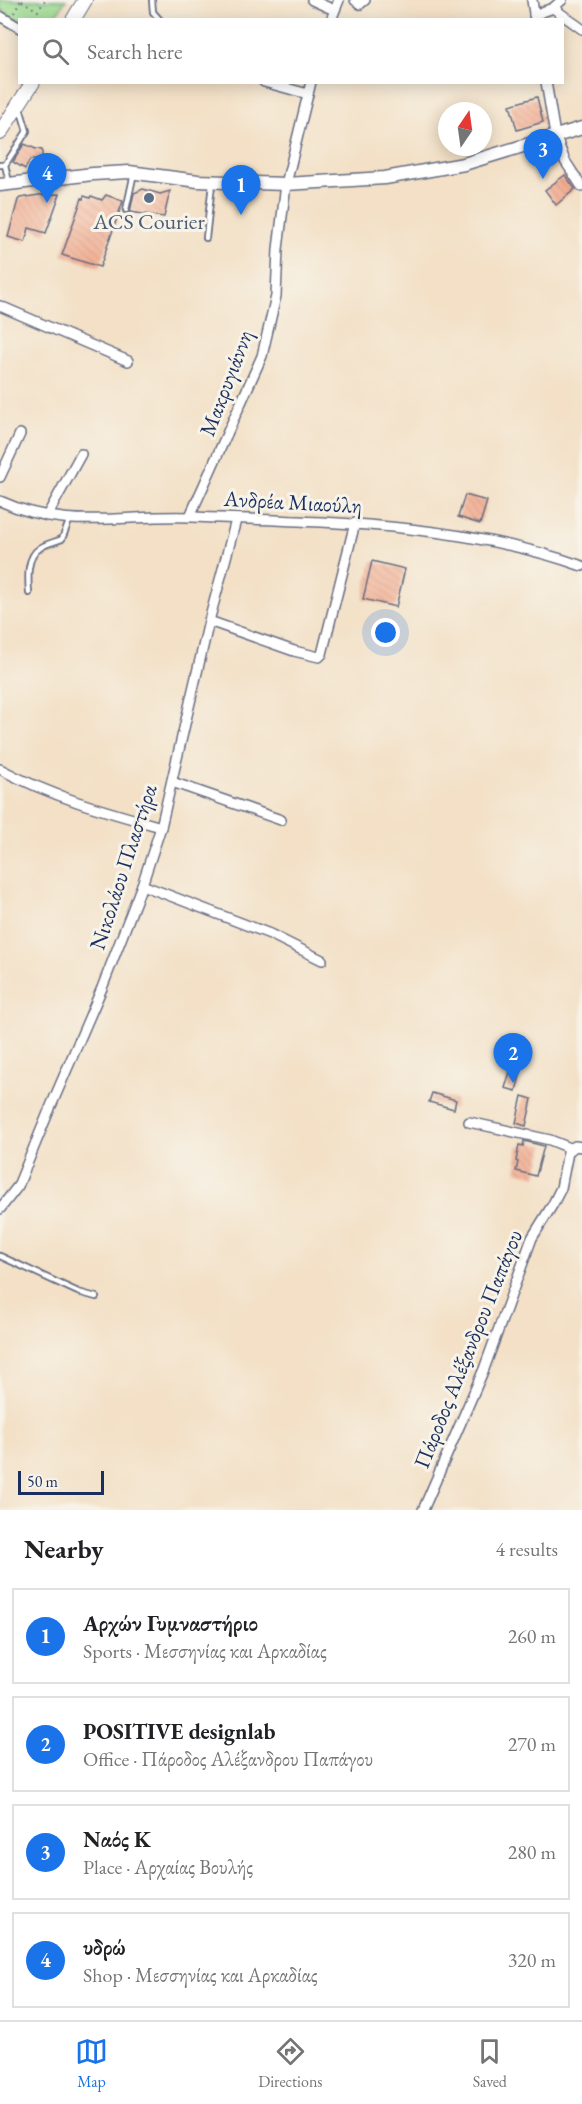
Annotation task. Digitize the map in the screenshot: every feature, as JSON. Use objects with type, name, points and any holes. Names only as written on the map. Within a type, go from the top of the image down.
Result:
[{"type":"main road","points":[[74,18],[85,0]]},
{"type":"main road","points":[[0,133],[32,84]]},
{"type":"street","points":[[312,0],[333,15],[339,0]]},
{"type":"street","points":[[355,0],[360,4],[365,0]]},
{"type":"street","points":[[532,0],[534,17],[553,8],[562,0]]},
{"type":"street","points":[[553,8],[582,29]]},
{"type":"street","points":[[4,19],[18,27]]},
{"type":"street","points":[[271,84],[308,94]]},
{"type":"street","name":"Μακρυγιάννη","points":[[190,516],[262,357],[276,296],[278,249],[286,184],[310,84]]},
{"type":"street","points":[[546,84],[555,135],[565,161],[582,187]]},
{"type":"street","points":[[5,185],[93,174],[134,173],[212,182],[286,184],[385,178],[464,164],[582,128]]},
{"type":"street","points":[[0,306],[128,362]]},
{"type":"street","points":[[0,477],[20,434]]},
{"type":"street","points":[[47,516],[81,454]]},
{"type":"street","name":"Ανδρέα Μιαούλη","points":[[0,501],[47,516],[90,521],[190,516],[236,520],[355,523],[489,540],[547,553],[582,566]]},
{"type":"street","name":"Νικολάου Πλαστήρα","points":[[0,1209],[18,1186],[102,988],[142,885],[161,827],[209,621],[236,520]]},
{"type":"street","points":[[209,621],[294,651],[319,657],[322,654],[355,523]]},
{"type":"street","points":[[0,770],[34,787],[81,805],[161,827]]},
{"type":"street","points":[[172,782],[280,820]]},
{"type":"street","points":[[142,885],[270,934],[322,960]]},
{"type":"street","points":[[468,1122],[550,1140],[570,1148],[582,1147]]},
{"type":"street","name":"Πάροδος Αλέξανδρου Παπάγου","points":[[423,1510],[484,1369],[532,1238],[561,1188],[570,1148]]},
{"type":"lane","points":[[152,0],[153,12],[158,18]]},
{"type":"lane","points":[[5,185],[3,165],[27,131],[19,104]]},
{"type":"lane","points":[[126,210],[134,173]]},
{"type":"lane","points":[[206,238],[212,182]]},
{"type":"lane","points":[[29,593],[27,575],[32,556],[41,546],[62,539],[70,519]]},
{"type":"lane","points":[[0,1256],[78,1292],[96,1297]]},
{"type":"path","points":[[4,19],[21,0],[38,10],[45,0]]},
{"type":"green space","points":[[0,0],[66,0],[54,18],[18,18],[18,20],[0,9]]},
{"type":"building","points":[[537,97],[543,122],[517,130],[510,105]]},
{"type":"building","points":[[24,144],[42,150],[42,160],[30,160],[25,169],[13,162]]},
{"type":"building","points":[[565,175],[575,189],[556,205],[545,190]]},
{"type":"building","points":[[143,189],[160,194],[170,191],[164,217],[130,212],[134,193]]},
{"type":"building","points":[[60,194],[46,233],[29,228],[25,242],[8,237],[20,198]]},
{"type":"building","points":[[106,195],[123,201],[100,267],[62,255],[82,198],[91,196],[102,200]]},
{"type":"building","points":[[465,495],[487,501],[480,524],[458,517]]},
{"type":"building","points":[[372,561],[405,569],[396,607],[363,599]]},
{"type":"building","points":[[511,1069],[521,1072],[516,1091],[505,1088]]},
{"type":"building","points":[[432,1093],[456,1100],[454,1109],[429,1102]]},
{"type":"building","points":[[522,1096],[532,1099],[526,1126],[516,1123]]},
{"type":"building","points":[[524,1141],[544,1146],[536,1176],[516,1171],[519,1145],[523,1146]]},
{"type":"place","name":"Ναός Κ","points":[[543,179]]},
{"type":"place","name":"ACS Courier","points":[[149,198]]},
{"type":"place","name":"υδρώ","points":[[47,203]]},
{"type":"place","name":"Αρχών Γυμναστήριο","points":[[241,215]]},
{"type":"place","name":"POSITIVE designlab","points":[[513,1083]]}]
